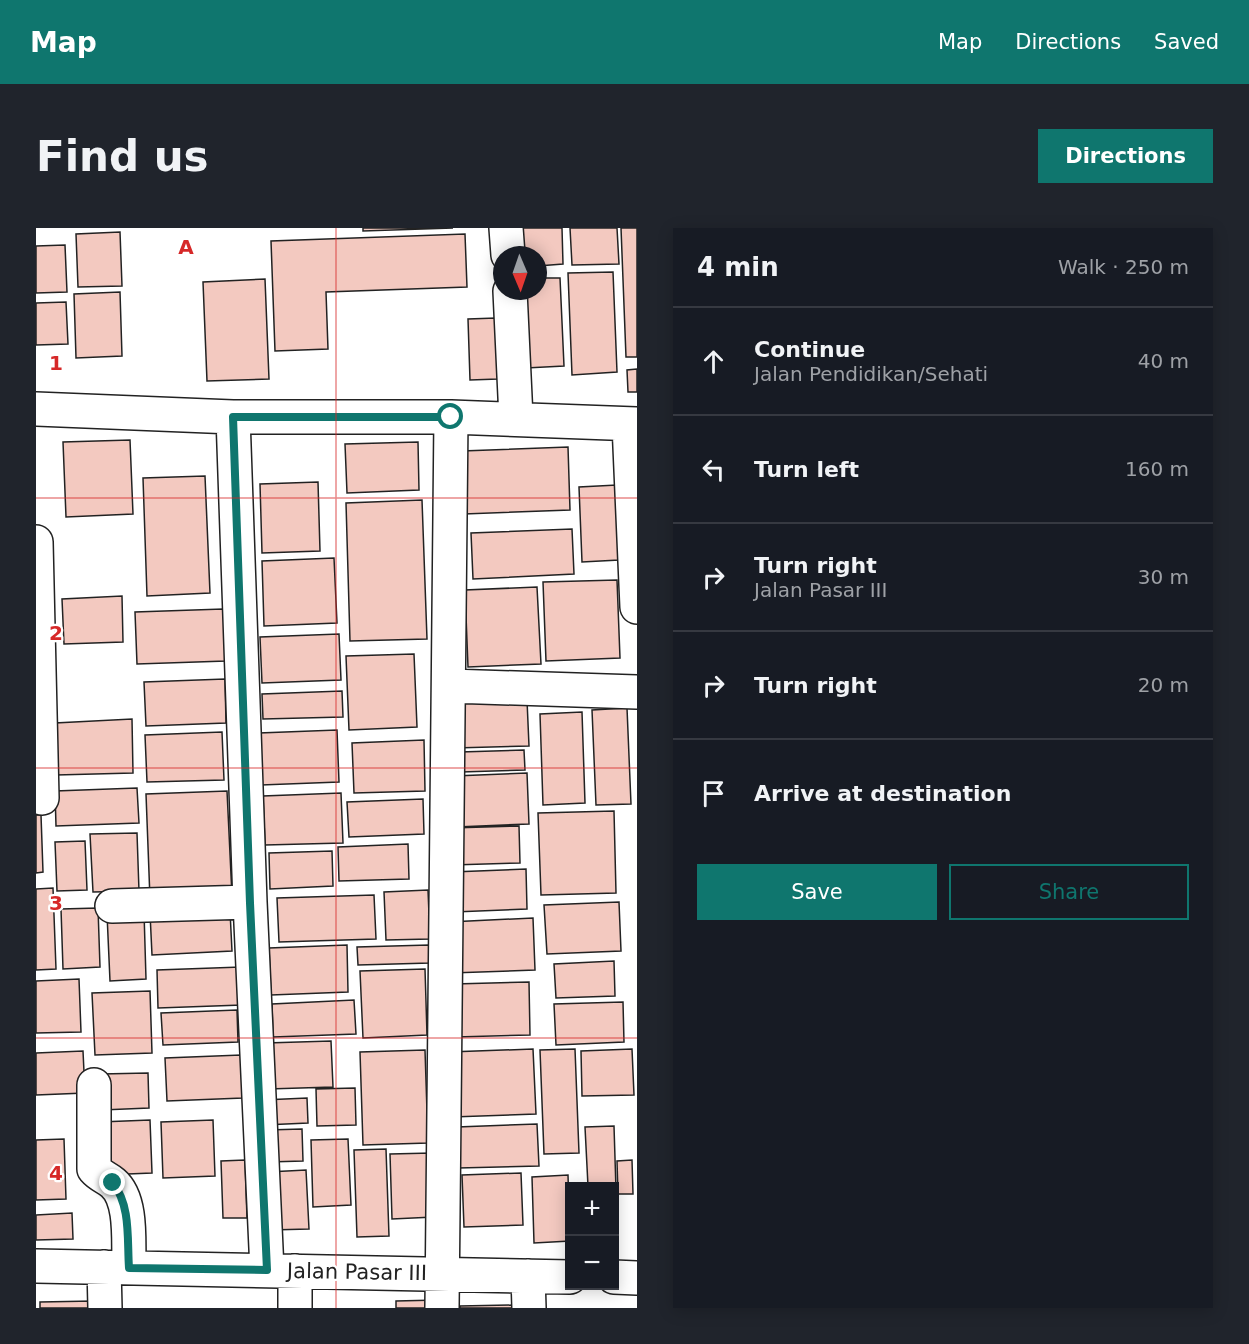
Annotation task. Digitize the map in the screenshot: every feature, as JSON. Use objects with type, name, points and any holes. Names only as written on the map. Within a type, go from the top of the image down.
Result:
[{"type":"street","points":[[506,228],[507,246]]},
{"type":"street","points":[[510,300],[516,418]]},
{"type":"street","points":[[36,409],[233,417],[516,418],[633,424],[637,607]]},
{"type":"street","points":[[233,417],[250,903],[281,1271],[295,1308]]},
{"type":"street","points":[[442,1308],[451,417]]},
{"type":"street","points":[[36,542],[42,798]]},
{"type":"street","points":[[450,686],[637,692]]},
{"type":"street","points":[[112,906],[250,903]]},
{"type":"street","points":[[94,1085],[94,1168],[100,1176],[113,1183],[122,1194],[126,1210],[116,1267],[105,1308]]},
{"type":"street","name":"Jalan Pasar III","points":[[36,1266],[565,1277]]},
{"type":"street","points":[[528,1276],[529,1308]]},
{"type":"street","points":[[619,1278],[637,1278]]},
{"type":"building","points":[[363,228],[453,228],[363,231]]},
{"type":"building","points":[[513,228],[562,228],[563,264],[547,265],[547,246],[514,246]]},
{"type":"building","points":[[570,228],[617,228],[619,264],[572,265]]},
{"type":"building","points":[[621,228],[637,228],[637,357],[626,357]]},
{"type":"building","points":[[120,232],[122,286],[78,287],[76,234]]},
{"type":"building","points":[[465,234],[467,287],[326,292],[328,349],[275,351],[271,241]]},
{"type":"building","points":[[65,245],[67,292],[36,293],[36,246]]},
{"type":"building","points":[[613,272],[617,372],[572,375],[568,273]]},
{"type":"building","points":[[547,278],[560,278],[564,366],[526,368],[522,300],[547,300]]},
{"type":"building","points":[[265,279],[269,379],[207,381],[203,282]]},
{"type":"building","points":[[120,292],[122,356],[76,358],[74,294]]},
{"type":"building","points":[[66,302],[68,344],[36,345],[36,303]]},
{"type":"building","points":[[496,318],[498,379],[470,380],[468,319]]},
{"type":"building","points":[[637,369],[637,392],[628,392],[627,370]]},
{"type":"building","points":[[130,440],[133,514],[66,517],[63,442]]},
{"type":"building","points":[[418,442],[419,490],[347,493],[345,444]]},
{"type":"building","points":[[568,447],[570,510],[464,514],[462,451]]},
{"type":"building","points":[[205,476],[210,593],[147,596],[143,478]]},
{"type":"building","points":[[318,482],[320,551],[262,553],[260,484]]},
{"type":"building","points":[[617,485],[619,560],[582,562],[579,487]]},
{"type":"building","points":[[422,500],[427,639],[350,641],[346,503]]},
{"type":"building","points":[[572,529],[574,574],[473,579],[471,533]]},
{"type":"building","points":[[334,558],[337,623],[264,626],[262,561]]},
{"type":"building","points":[[617,580],[620,658],[546,661],[543,582]]},
{"type":"building","points":[[537,587],[541,664],[468,667],[465,590]]},
{"type":"building","points":[[122,596],[123,642],[64,644],[62,599]]},
{"type":"building","points":[[223,609],[226,661],[137,664],[135,612]]},
{"type":"building","points":[[339,634],[341,680],[262,683],[260,637]]},
{"type":"building","points":[[414,654],[417,727],[349,730],[346,656]]},
{"type":"building","points":[[225,679],[226,723],[146,726],[144,682]]},
{"type":"building","points":[[342,691],[343,717],[263,719],[262,694]]},
{"type":"building","points":[[527,700],[529,746],[454,748],[453,702]]},
{"type":"building","points":[[627,708],[631,804],[596,805],[592,710]]},
{"type":"building","points":[[582,712],[585,803],[543,805],[540,714]]},
{"type":"building","points":[[132,719],[133,773],[56,775],[55,723]]},
{"type":"building","points":[[337,730],[339,782],[261,785],[259,733]]},
{"type":"building","points":[[222,732],[224,780],[147,782],[145,735]]},
{"type":"building","points":[[424,740],[425,791],[354,793],[352,743]]},
{"type":"building","points":[[524,750],[525,770],[461,772],[460,752]]},
{"type":"building","points":[[527,773],[529,824],[456,827],[454,776]]},
{"type":"building","points":[[137,788],[139,823],[56,826],[55,791]]},
{"type":"building","points":[[227,791],[232,896],[150,899],[146,794]]},
{"type":"building","points":[[341,793],[343,843],[265,845],[263,796]]},
{"type":"building","points":[[423,799],[424,834],[349,837],[347,802]]},
{"type":"building","points":[[614,811],[616,893],[541,895],[538,813]]},
{"type":"building","points":[[36,815],[41,815],[43,872],[36,873]]},
{"type":"building","points":[[519,826],[520,863],[452,865],[451,828]]},
{"type":"building","points":[[137,833],[139,891],[93,892],[90,834]]},
{"type":"building","points":[[85,841],[87,890],[57,891],[55,842]]},
{"type":"building","points":[[408,844],[409,879],[339,881],[338,847]]},
{"type":"building","points":[[332,851],[333,886],[270,889],[269,853]]},
{"type":"building","points":[[526,869],[527,909],[454,912],[452,872]]},
{"type":"building","points":[[53,888],[56,969],[36,970],[36,889]]},
{"type":"building","points":[[428,890],[430,939],[386,940],[384,892]]},
{"type":"building","points":[[374,895],[376,939],[279,942],[277,898]]},
{"type":"building","points":[[619,902],[621,951],[547,954],[544,905]]},
{"type":"building","points":[[98,908],[100,967],[63,969],[61,909]]},
{"type":"building","points":[[230,911],[232,951],[152,955],[150,913]]},
{"type":"building","points":[[144,912],[146,979],[110,981],[107,914]]},
{"type":"building","points":[[533,918],[535,970],[451,973],[449,922]]},
{"type":"building","points":[[347,945],[348,992],[271,995],[269,948]]},
{"type":"building","points":[[429,945],[430,963],[358,965],[357,947]]},
{"type":"building","points":[[614,961],[615,996],[556,998],[554,964]]},
{"type":"building","points":[[241,967],[242,1005],[158,1008],[157,970]]},
{"type":"building","points":[[425,969],[427,1035],[363,1038],[360,971]]},
{"type":"building","points":[[79,979],[81,1032],[36,1033],[36,981]]},
{"type":"building","points":[[529,982],[530,1035],[456,1037],[454,984]]},
{"type":"building","points":[[150,991],[152,1053],[95,1055],[92,993]]},
{"type":"building","points":[[354,1000],[356,1034],[273,1037],[272,1004]]},
{"type":"building","points":[[623,1002],[624,1042],[556,1045],[554,1004]]},
{"type":"building","points":[[237,1010],[238,1042],[163,1045],[161,1013]]},
{"type":"building","points":[[331,1041],[333,1087],[268,1089],[266,1043]]},
{"type":"building","points":[[533,1049],[536,1114],[452,1117],[449,1052]]},
{"type":"building","points":[[575,1049],[579,1153],[544,1154],[540,1050]]},
{"type":"building","points":[[632,1049],[634,1095],[582,1096],[581,1051]]},
{"type":"building","points":[[425,1050],[428,1143],[363,1145],[360,1052]]},
{"type":"building","points":[[83,1051],[85,1093],[36,1095],[36,1053]]},
{"type":"building","points":[[241,1055],[243,1098],[167,1101],[165,1058]]},
{"type":"building","points":[[148,1073],[149,1108],[102,1110],[101,1074]]},
{"type":"building","points":[[355,1088],[356,1125],[317,1126],[316,1089]]},
{"type":"building","points":[[307,1098],[308,1123],[264,1125],[263,1100]]},
{"type":"building","points":[[150,1120],[152,1173],[103,1175],[100,1122]]},
{"type":"building","points":[[213,1120],[215,1176],[163,1178],[161,1122]]},
{"type":"building","points":[[537,1124],[539,1166],[458,1168],[457,1127]]},
{"type":"building","points":[[614,1126],[616,1182],[588,1182],[585,1127]]},
{"type":"building","points":[[302,1129],[303,1161],[268,1162],[267,1130]]},
{"type":"building","points":[[64,1139],[66,1199],[36,1200],[36,1140]]},
{"type":"building","points":[[348,1139],[351,1205],[313,1207],[311,1140]]},
{"type":"building","points":[[386,1149],[389,1236],[357,1237],[354,1150]]},
{"type":"building","points":[[432,1153],[434,1217],[392,1219],[390,1154]]},
{"type":"building","points":[[245,1160],[247,1218],[223,1218],[221,1161]]},
{"type":"building","points":[[632,1160],[633,1194],[619,1194],[617,1161]]},
{"type":"building","points":[[306,1170],[309,1229],[270,1230],[268,1172]]},
{"type":"building","points":[[521,1173],[523,1225],[464,1227],[462,1175]]},
{"type":"building","points":[[568,1175],[568,1182],[565,1182],[565,1241],[534,1243],[532,1177]]},
{"type":"building","points":[[72,1213],[73,1239],[36,1240],[36,1215]]},
{"type":"building","points":[[438,1300],[439,1308],[396,1308],[396,1301]]},
{"type":"building","points":[[93,1301],[93,1308],[40,1308],[40,1302]]},
{"type":"building","points":[[515,1305],[515,1308],[460,1308],[460,1306]]},
{"type":"route","points":[[113,1183],[122,1194],[126,1210],[129,1268],[267,1270],[250,903],[233,417],[451,417]]}]
